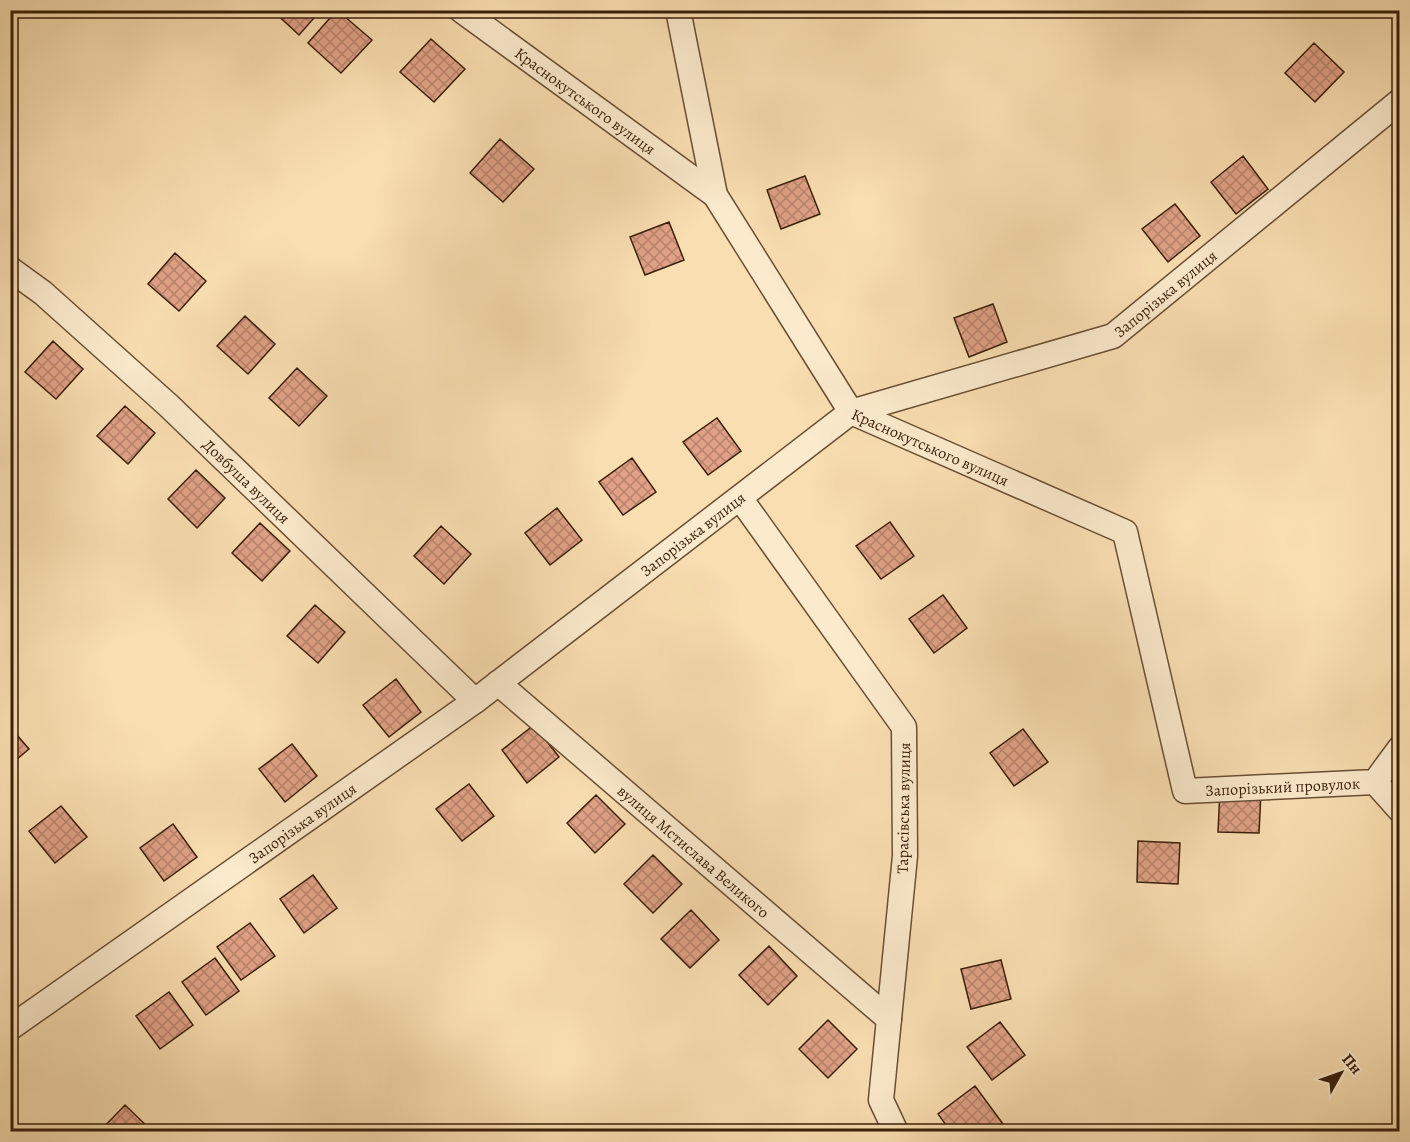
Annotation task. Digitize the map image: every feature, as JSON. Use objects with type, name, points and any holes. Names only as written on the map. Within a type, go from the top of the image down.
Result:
[{"type":"street","name":"Краснокутського вулиця","points":[[461,10],[715,195],[851,412],[1125,532],[1185,791]]},
{"type":"street","points":[[678,10],[715,195]]},
{"type":"street","name":"Запорізька вулиця","points":[[10,1028],[475,701],[851,412],[1113,336],[1400,101]]},
{"type":"street","name":"Довбуша вулиця","points":[[10,269],[43,293],[168,405],[475,701]]},
{"type":"street","name":"Тарасівська вулиця","points":[[740,498],[904,727],[905,856],[881,1100],[896,1131]]},
{"type":"street","name":"вулиця Мстислава Великого","points":[[498,683],[889,1019]]},
{"type":"street","name":"Запорізький провулок","points":[[1185,791],[1376,782],[1400,748]]},
{"type":"street","points":[[1376,782],[1400,810]]},
{"type":"building","points":[[272,10],[321,10],[299,35]]},
{"type":"building","points":[[337,10],[372,40],[341,73],[308,43]]},
{"type":"building","points":[[431,39],[465,69],[434,102],[400,72]]},
{"type":"building","points":[[1314,43],[1344,72],[1315,102],[1285,73]]},
{"type":"building","points":[[500,139],[534,169],[503,202],[470,173]]},
{"type":"building","points":[[1243,156],[1268,189],[1236,214],[1211,182]]},
{"type":"building","points":[[805,176],[820,214],[781,229],[767,190]]},
{"type":"building","points":[[1175,204],[1200,236],[1168,262],[1142,229]]},
{"type":"building","points":[[669,222],[684,260],[645,275],[630,237]]},
{"type":"building","points":[[175,253],[206,281],[179,311],[148,284]]},
{"type":"building","points":[[993,304],[1007,342],[969,357],[954,318]]},
{"type":"building","points":[[245,316],[275,344],[248,374],[217,346]]},
{"type":"building","points":[[53,341],[83,369],[56,399],[25,372]]},
{"type":"building","points":[[297,368],[327,396],[299,426],[269,398]]},
{"type":"building","points":[[125,406],[155,433],[128,464],[97,436]]},
{"type":"building","points":[[717,418],[741,451],[708,475],[683,442]]},
{"type":"building","points":[[632,458],[656,492],[623,515],[599,482]]},
{"type":"building","points":[[196,470],[225,498],[197,528],[168,499]]},
{"type":"building","points":[[557,508],[582,540],[550,565],[525,533]]},
{"type":"building","points":[[890,522],[914,556],[881,579],[856,546]]},
{"type":"building","points":[[260,523],[290,551],[262,581],[232,553]]},
{"type":"building","points":[[441,526],[471,554],[444,584],[414,556]]},
{"type":"building","points":[[943,595],[967,628],[934,653],[909,619]]},
{"type":"building","points":[[315,605],[345,632],[318,663],[287,636]]},
{"type":"building","points":[[396,679],[421,712],[389,737],[363,705]]},
{"type":"building","points":[[534,725],[559,757],[527,783],[502,750]]},
{"type":"building","points":[[10,727],[29,749],[10,765]]},
{"type":"building","points":[[1023,729],[1048,762],[1014,786],[990,753]]},
{"type":"building","points":[[292,744],[317,776],[285,802],[259,769]]},
{"type":"building","points":[[469,784],[494,816],[462,841],[436,809]]},
{"type":"building","points":[[1220,790],[1261,792],[1259,833],[1218,832]]},
{"type":"building","points":[[596,795],[625,824],[595,853],[567,823]]},
{"type":"building","points":[[61,806],[87,837],[55,863],[29,831]]},
{"type":"building","points":[[173,824],[197,857],[164,881],[140,848]]},
{"type":"building","points":[[1138,841],[1180,843],[1178,884],[1137,882]]},
{"type":"building","points":[[653,855],[682,884],[653,913],[624,884]]},
{"type":"building","points":[[313,875],[337,908],[304,933],[280,899]]},
{"type":"building","points":[[691,910],[719,940],[690,968],[661,939]]},
{"type":"building","points":[[250,923],[275,956],[241,980],[217,947]]},
{"type":"building","points":[[769,946],[797,976],[768,1005],[739,975]]},
{"type":"building","points":[[215,958],[239,991],[206,1015],[182,982]]},
{"type":"building","points":[[1001,960],[1011,999],[971,1009],[961,969]]},
{"type":"building","points":[[169,992],[193,1025],[160,1049],[136,1016]]},
{"type":"building","points":[[828,1020],[857,1049],[828,1078],[799,1049]]},
{"type":"building","points":[[1000,1022],[1025,1055],[992,1080],[967,1047]]},
{"type":"building","points":[[975,1086],[1009,1132],[951,1132],[938,1114]]},
{"type":"building","points":[[125,1105],[153,1132],[99,1132]]}]
